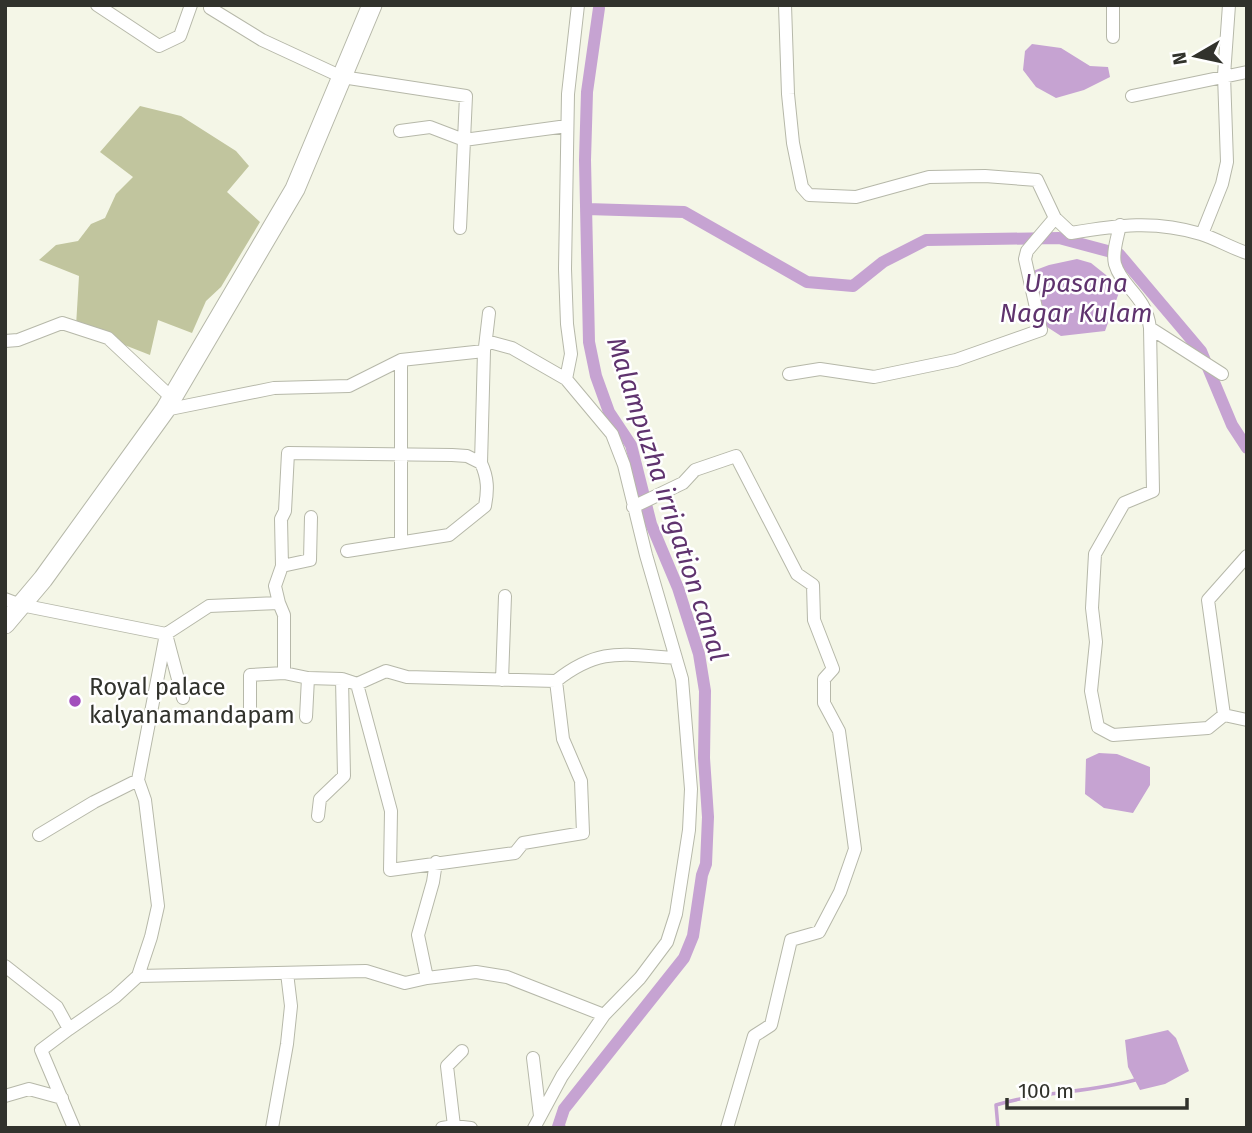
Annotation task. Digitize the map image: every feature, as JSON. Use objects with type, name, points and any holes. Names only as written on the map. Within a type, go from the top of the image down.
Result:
[{"type":"main road","points":[[5,624],[13,602],[43,579],[168,404],[295,189],[372,5]]},
{"type":"street","points":[[97,5],[159,46],[180,36],[191,5]]},
{"type":"street","points":[[566,379],[571,354],[565,269],[568,94],[578,5]]},
{"type":"street","points":[[785,5],[793,143],[802,187],[809,195],[856,197],[929,177],[985,176],[1037,180],[1055,218],[1071,233],[1120,225],[1154,224],[1202,234],[1247,253]]},
{"type":"street","points":[[1113,5],[1113,37]]},
{"type":"street","points":[[1202,234],[1222,184],[1227,162],[1224,75],[1228,5]]},
{"type":"street","points":[[209,6],[262,40],[342,77],[466,96],[460,228]]},
{"type":"street","points":[[1132,96],[1247,72]]},
{"type":"street","points":[[400,131],[429,127],[464,140],[567,126]]},
{"type":"street","points":[[789,374],[820,369],[874,377],[956,360],[1041,330],[1025,258],[1027,251],[1055,218]]},
{"type":"street","points":[[1120,225],[1115,264],[1145,307],[1150,328],[1153,492],[1124,503],[1095,554],[1092,608],[1096,642],[1091,691],[1098,727],[1113,735],[1208,728],[1224,715]]},
{"type":"street","points":[[347,551],[449,535],[485,506],[488,488],[481,463],[485,346],[489,313]]},
{"type":"street","points":[[5,341],[18,340],[62,323],[108,338],[168,404],[274,388],[349,386],[401,360],[485,346],[512,348],[566,379],[612,434],[639,504],[682,680],[691,789],[689,830],[676,914],[667,942],[640,978],[604,1015],[562,1076],[537,1122]]},
{"type":"street","points":[[1150,328],[1222,374]]},
{"type":"street","points":[[401,360],[401,542]]},
{"type":"street","points":[[284,673],[284,615],[275,586],[282,566],[281,519],[285,511],[288,453],[467,456],[481,463]]},
{"type":"street","points":[[639,504],[683,483],[695,470],[736,456],[797,574],[813,585],[814,620],[833,669],[824,679],[824,703],[839,730],[855,849],[840,892],[819,932],[791,940],[771,1025],[754,1036],[727,1128]]},
{"type":"street","points":[[282,566],[310,559],[312,517]]},
{"type":"street","points":[[1224,715],[1208,600],[1246,559]]},
{"type":"street","points":[[502,680],[505,596]]},
{"type":"street","points":[[13,602],[166,635]]},
{"type":"street","points":[[74,1128],[41,1050],[115,997],[138,976],[151,937],[158,906],[145,800],[138,780],[166,635],[209,606],[279,603]]},
{"type":"street","points":[[166,635],[183,698]]},
{"type":"street","points":[[250,718],[250,675],[284,673],[308,678],[342,679],[357,684],[386,671],[407,677],[556,681],[576,665],[611,654],[676,658]]},
{"type":"street","points":[[306,717],[308,678]]},
{"type":"street","points":[[318,816],[320,799],[344,776],[342,679]]},
{"type":"street","points":[[357,684],[391,811],[390,870],[515,853],[523,843],[583,833],[581,781],[563,740],[556,681]]},
{"type":"street","points":[[1224,715],[1247,720]]},
{"type":"street","points":[[38,835],[138,780]]},
{"type":"street","points":[[427,978],[418,935],[436,862]]},
{"type":"street","points":[[5,966],[57,1007],[69,1029]]},
{"type":"street","points":[[138,976],[366,971],[405,983],[476,972],[507,977],[604,1015]]},
{"type":"street","points":[[272,1128],[291,1006],[287,973]]},
{"type":"street","points":[[462,1051],[447,1066],[448,1127],[471,1128]]},
{"type":"street","points":[[533,1058],[537,1122]]},
{"type":"street","points":[[5,1096],[29,1089],[62,1098]]},
{"type":"green space","points":[[140,106],[181,116],[236,151],[249,166],[227,192],[260,222],[221,287],[206,301],[192,333],[158,320],[150,355],[76,326],[79,276],[39,260],[56,245],[78,241],[91,224],[105,218],[116,194],[133,177],[100,152]]},
{"type":"water","points":[[1032,44],[1061,48],[1090,66],[1108,67],[1110,77],[1084,90],[1056,98],[1036,87],[1023,70],[1025,51]]},
{"type":"water","name":"Upasana Nagar Kulam","points":[[1077,259],[1091,263],[1121,287],[1105,331],[1061,336],[1044,325],[1033,271]]},
{"type":"water","points":[[1099,753],[1117,754],[1150,767],[1150,785],[1133,813],[1104,808],[1085,794],[1086,759]]},
{"type":"water","points":[[1168,1030],[1176,1038],[1189,1071],[1165,1084],[1140,1090],[1128,1067],[1125,1040]]},
{"type":"waterway","name":"Malampuzha irrigation canal","points":[[560,1128],[558,1127],[564,1109],[684,958],[693,936],[706,864],[708,817],[704,758],[705,691],[699,654],[678,588],[651,524],[631,445],[609,412],[596,376],[589,342],[585,160],[587,92],[599,8]]},
{"type":"waterway","points":[[587,209],[684,212],[807,282],[853,286],[883,262],[926,240],[1059,238],[1119,254],[1201,351],[1232,425],[1247,448]]},
{"type":"waterway","points":[[998,1128],[996,1105],[1135,1080]]},
{"type":"place","name":"Royal palace kalyanamandapam","points":[[75,701]]}]
